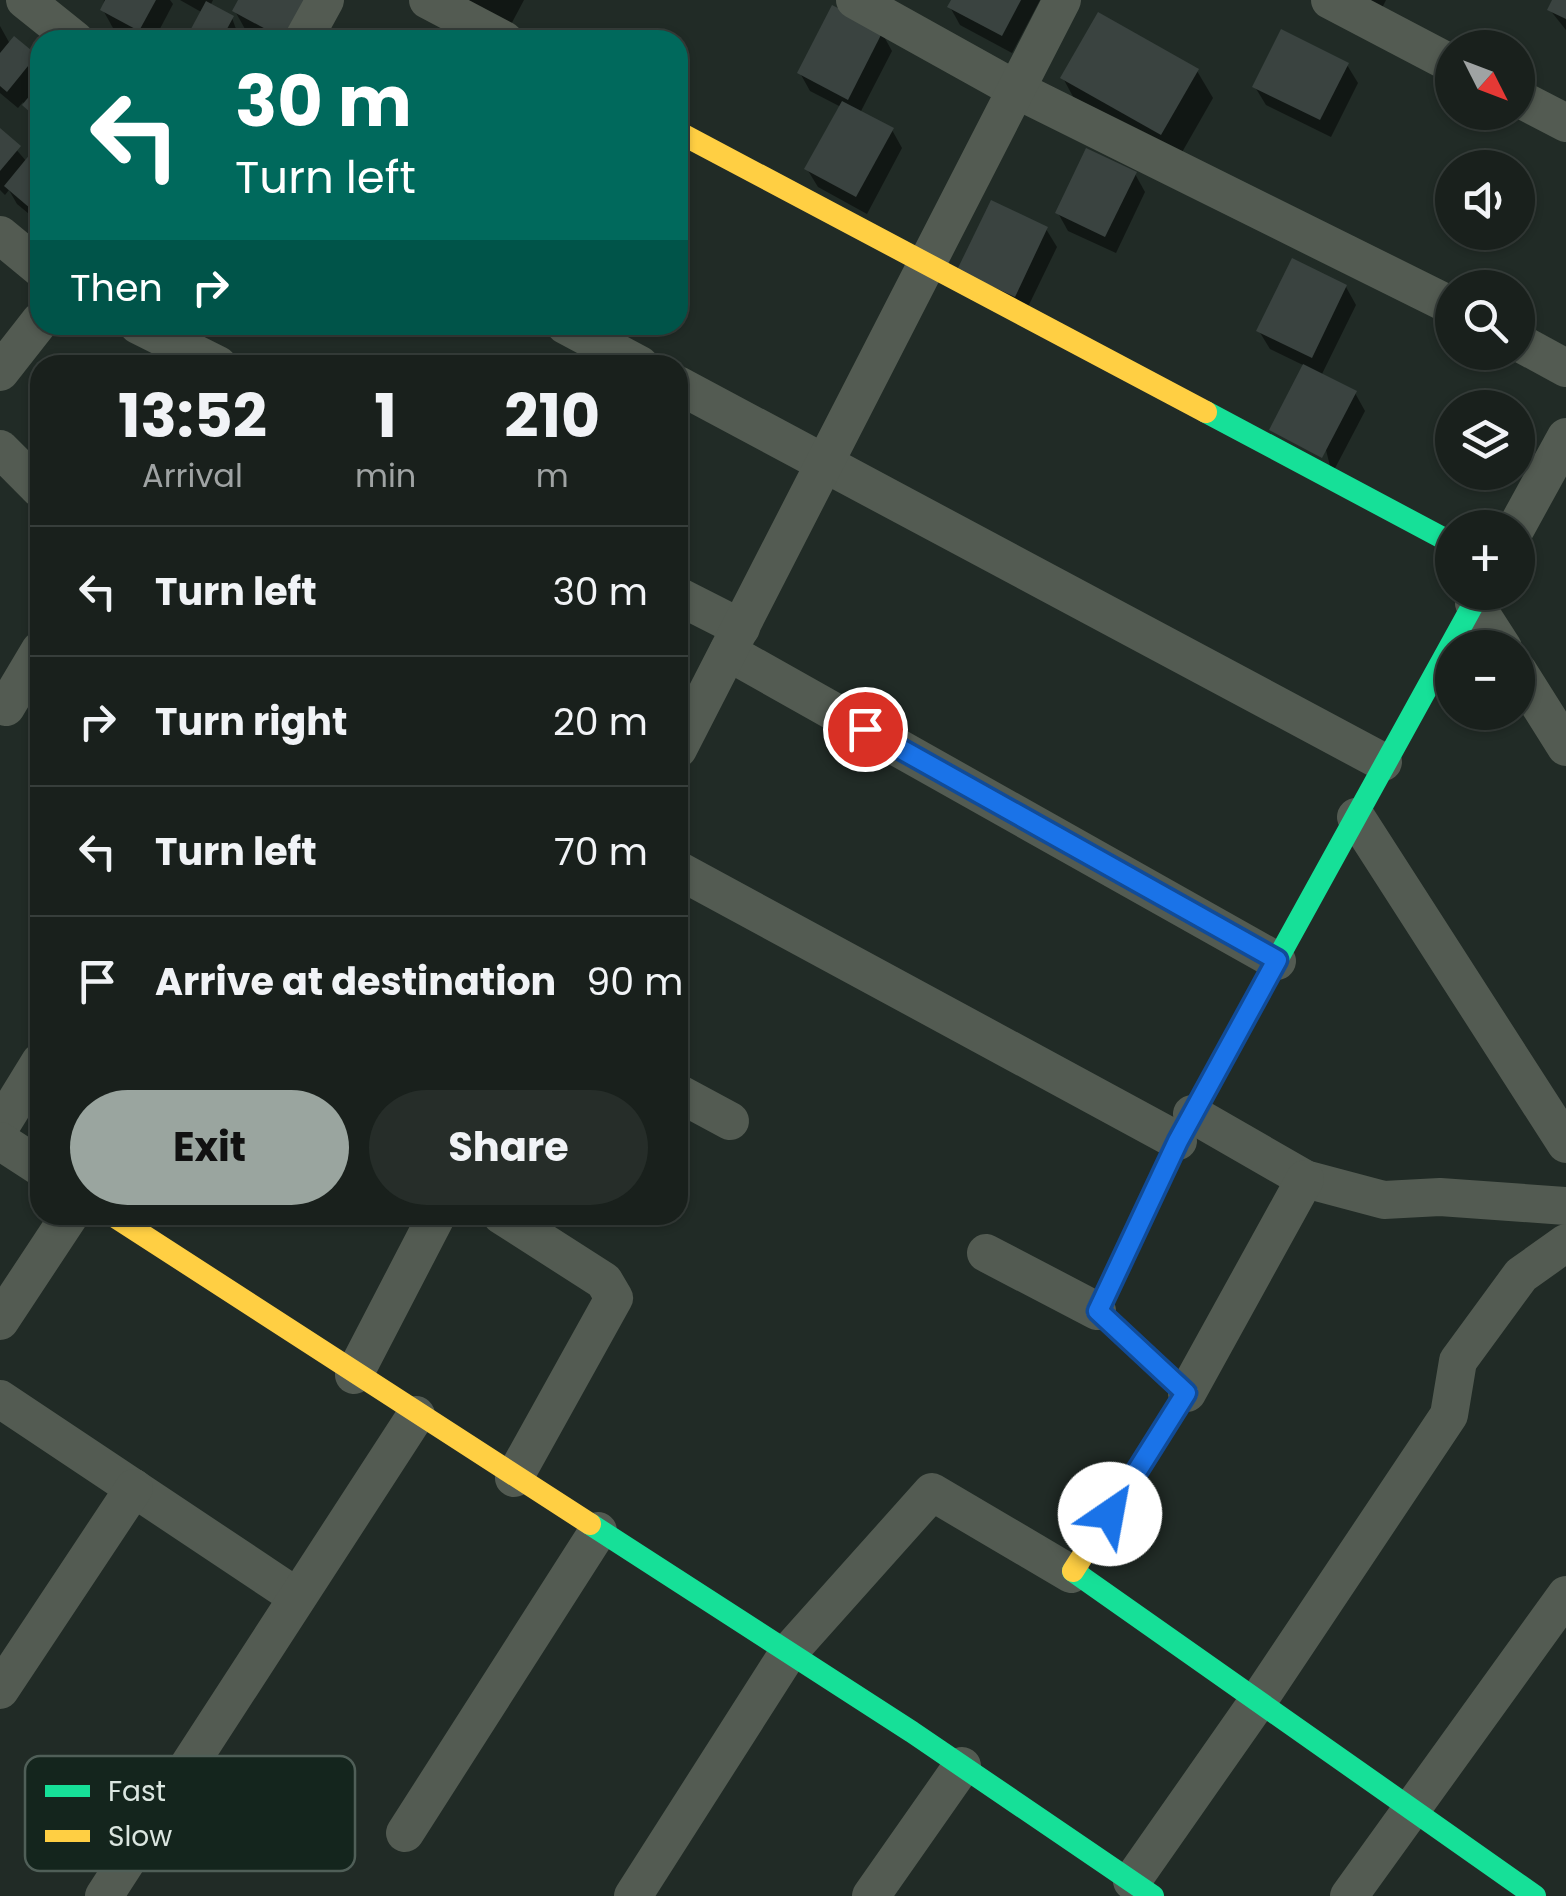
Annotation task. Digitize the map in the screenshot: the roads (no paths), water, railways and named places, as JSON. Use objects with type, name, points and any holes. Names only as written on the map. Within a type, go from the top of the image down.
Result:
[{"type":"street","points":[[25,0],[62,30]]},
{"type":"street","points":[[308,30],[325,0]]},
{"type":"street","points":[[428,0],[485,30]]},
{"type":"street","points":[[855,0],[1015,90],[1435,298]]},
{"type":"street","points":[[688,729],[1062,0]]},
{"type":"street","points":[[1330,0],[1435,55]]},
{"type":"street","points":[[1535,107],[1566,124]]},
{"type":"street","points":[[688,137],[1435,533]]},
{"type":"street","points":[[0,235],[30,260]]},
{"type":"street","points":[[0,372],[30,334]]},
{"type":"street","points":[[158,335],[198,355]]},
{"type":"street","points":[[583,335],[621,355]]},
{"type":"street","points":[[1535,351],[1566,368]]},
{"type":"street","points":[[688,390],[1383,762]]},
{"type":"street","points":[[1551,497],[1566,436]]},
{"type":"street","points":[[0,449],[30,480]]},
{"type":"street","points":[[688,604],[734,640],[1277,960]]},
{"type":"street","points":[[1098,1311],[1185,1127],[1470,610]]},
{"type":"street","points":[[6,707],[30,667]]},
{"type":"street","points":[[1535,698],[1566,747]]},
{"type":"street","points":[[1356,818],[1566,1144]]},
{"type":"street","points":[[688,875],[1185,1127],[1305,1179],[1384,1200],[1440,1197],[1566,1206]]},
{"type":"street","points":[[0,1127],[30,1078]]},
{"type":"street","points":[[688,1098],[730,1121]]},
{"type":"street","points":[[0,1141],[30,1160]]},
{"type":"street","points":[[1071,1574],[1186,1393],[1305,1179]]},
{"type":"street","points":[[0,1321],[63,1225]]},
{"type":"street","points":[[127,1225],[788,1652],[1142,1889],[1258,1701],[1448,1415],[1458,1360],[1521,1275],[1566,1243]]},
{"type":"street","points":[[354,1375],[432,1225]]},
{"type":"street","points":[[514,1478],[614,1298],[604,1281],[517,1225]]},
{"type":"street","points":[[986,1253],[1098,1311],[1186,1393]]},
{"type":"street","points":[[0,1399],[298,1597]]},
{"type":"street","points":[[195,1756],[416,1415]]},
{"type":"street","points":[[0,1690],[134,1488]]},
{"type":"street","points":[[633,1896],[788,1652],[932,1492],[1071,1574],[1535,1896]]},
{"type":"street","points":[[406,1833],[598,1531]]},
{"type":"street","points":[[1349,1896],[1566,1595]]},
{"type":"street","points":[[871,1896],[962,1766]]},
{"type":"street","points":[[104,1896],[120,1871]]}]
